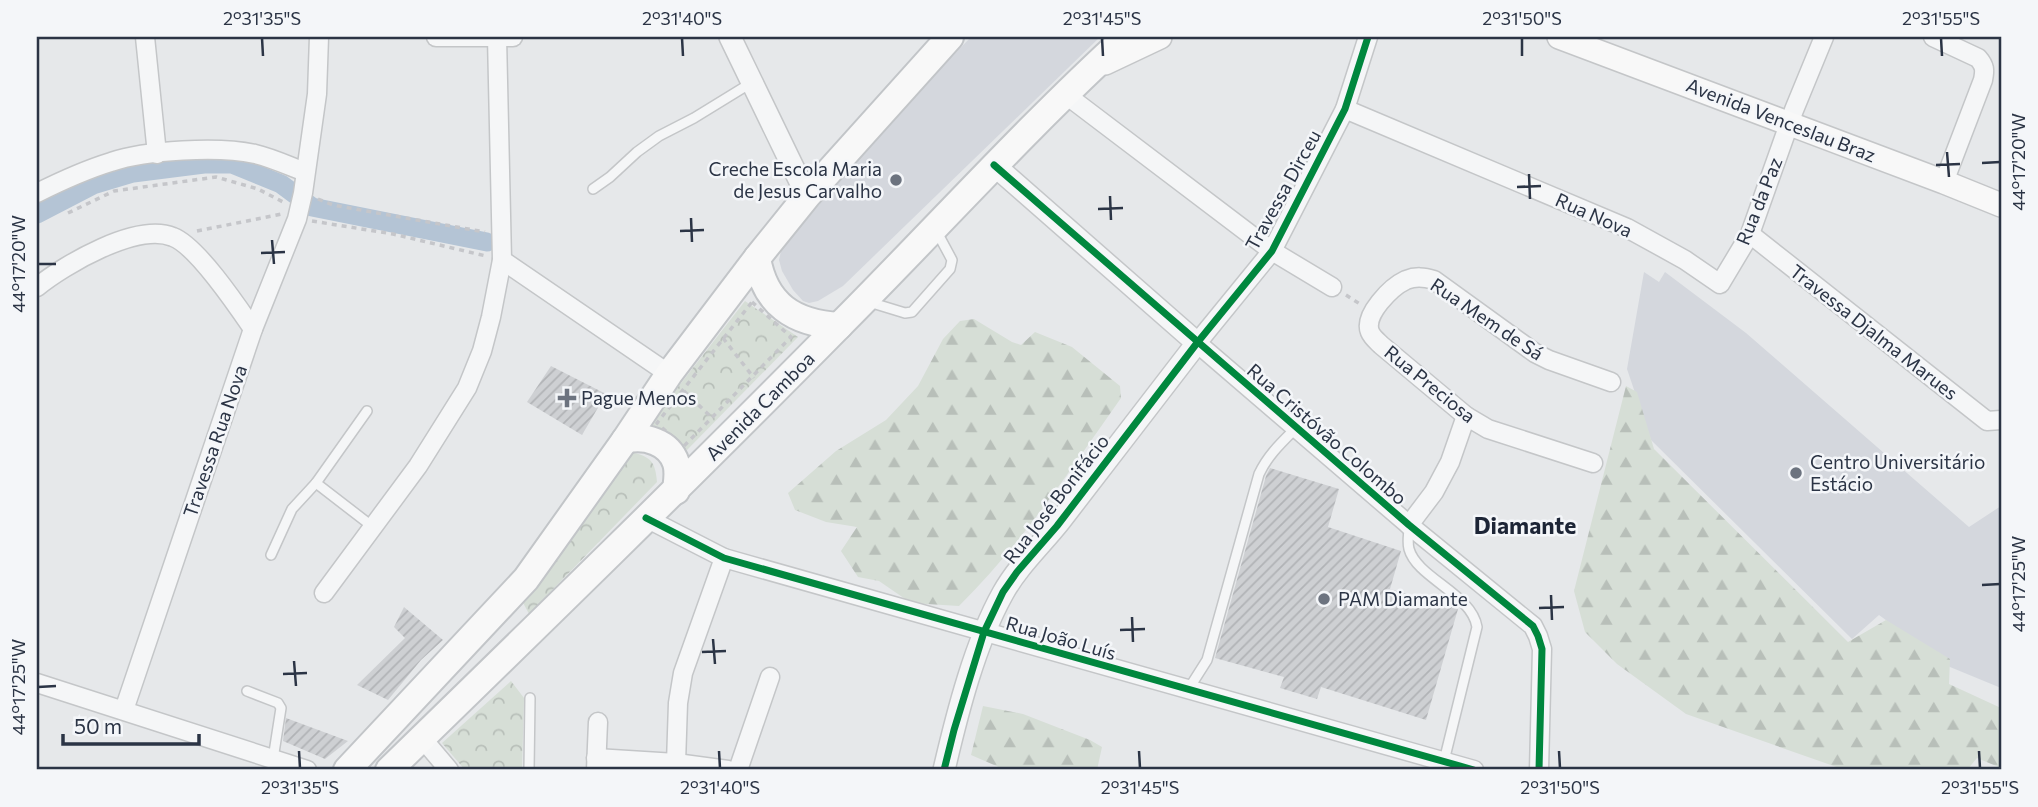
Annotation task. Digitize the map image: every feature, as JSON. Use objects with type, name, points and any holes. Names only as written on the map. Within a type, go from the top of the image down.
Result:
[{"type":"main road","points":[[347,770],[526,579],[625,440],[676,382],[757,258],[807,196],[950,37]]},
{"type":"main road","name":"Avenida Camboa","points":[[389,770],[676,491],[994,165],[1126,37]]},
{"type":"main road","points":[[1087,73],[1160,37]]},
{"type":"main road","name":"Avenida Venceslau Braz","points":[[1559,37],[1791,116]]},
{"type":"main road","name":"Avenida Venceslau Braz","points":[[1599,37],[1791,116],[1947,175],[2001,190]]},
{"type":"main road","name":"Avenida Venceslau Braz","points":[[1947,175],[2001,205]]},
{"type":"main road","points":[[757,258],[764,285],[773,299],[785,310],[813,323],[839,326]]},
{"type":"main road","points":[[625,440],[648,439],[668,450],[676,462],[676,491]]},
{"type":"street","points":[[145,37],[157,154]]},
{"type":"street","name":"Travessa Rua Nova","points":[[124,710],[253,329],[298,215],[317,94],[319,37]]},
{"type":"street","points":[[436,37],[513,37]]},
{"type":"street","points":[[324,593],[418,466],[467,388],[485,340],[502,260],[497,37]]},
{"type":"street","points":[[730,37],[807,196]]},
{"type":"street","name":"Travessa Dirceu","points":[[1197,343],[1272,251],[1345,109],[1368,37]]},
{"type":"street","name":"Rua da Paz","points":[[1720,284],[1750,234],[1791,116],[1824,37]]},
{"type":"street","points":[[1933,37],[1978,58],[1985,71],[1947,175]]},
{"type":"street","points":[[1065,94],[1272,251],[1332,287]]},
{"type":"street","name":"Rua Nova","points":[[1345,109],[1627,228],[1685,260],[1720,284]]},
{"type":"street","points":[[37,193],[77,173],[114,160],[177,151],[224,150],[256,154],[306,172]]},
{"type":"street","name":"Rua Cristóvão Colombo","points":[[994,165],[1409,525],[1532,626],[1542,649],[1538,770]]},
{"type":"street","points":[[37,287],[77,260],[111,244],[157,233],[175,237],[194,252],[253,329]]},
{"type":"street","name":"Travessa Djalma Marues","points":[[1750,234],[1987,421],[2001,420]]},
{"type":"street","points":[[502,260],[676,382]]},
{"type":"street","name":"Rua Mem de Sá","points":[[1372,311],[1397,285],[1408,279],[1421,277],[1434,280],[1535,353],[1611,382]]},
{"type":"street","name":"Rua Preciosa","points":[[1372,311],[1368,323],[1370,334],[1466,416],[1488,429],[1593,463]]},
{"type":"street","name":"Rua José Bonifácio","points":[[944,770],[984,632],[1003,592],[1197,343]]},
{"type":"street","points":[[1409,525],[1434,492],[1450,462],[1466,416]]},
{"type":"street","name":"Rua João Luís","points":[[646,518],[724,558],[1444,766],[1474,770]]},
{"type":"street","points":[[676,764],[678,703],[683,673],[724,558]]},
{"type":"street","points":[[738,770],[770,677]]},
{"type":"street","points":[[37,683],[307,770]]},
{"type":"street","points":[[598,722],[596,764],[676,764],[727,770]]},
{"type":"street","points":[[422,738],[449,770]]},
{"type":"lane","points":[[593,189],[659,136],[752,82]]},
{"type":"lane","points":[[864,301],[905,313],[912,312],[950,269],[952,260],[935,227]]},
{"type":"lane","points":[[271,555],[292,509],[316,482],[367,411]]},
{"type":"lane","points":[[1188,690],[1207,660],[1259,474],[1273,449],[1296,428]]},
{"type":"lane","points":[[316,482],[373,527]]},
{"type":"lane","points":[[1409,525],[1409,549],[1414,559],[1476,618],[1477,627],[1444,766]]},
{"type":"lane","points":[[247,691],[278,704],[281,708],[273,759]]},
{"type":"lane","points":[[529,770],[530,698]]},
{"type":"path","points":[[68,213],[114,191],[216,177],[258,189],[298,215]]},
{"type":"path","points":[[303,193],[333,205],[467,227],[501,236]]},
{"type":"path","points":[[175,237],[225,225],[298,215],[502,260]]},
{"type":"path","points":[[1332,287],[1372,311]]},
{"type":"path","points":[[752,302],[791,337],[683,447],[657,423],[676,382],[723,338],[752,302]]},
{"type":"path","points":[[723,338],[753,376]]},
{"type":"path","points":[[676,382],[712,418]]},
{"type":"shaded area","name":"Creche Escola Maria de Jesus Carvalho","points":[[971,37],[1100,37],[843,286],[818,301],[803,301],[782,271],[779,260],[781,251],[893,117]]},
{"type":"shaded area","name":"Centro Universitário Estácio","points":[[1644,272],[1659,282],[1665,272],[1746,333],[1969,527],[2001,506],[2001,688],[1950,667],[1879,615],[1852,639],[1651,440],[1627,369]]},
{"type":"green space","points":[[745,301],[798,337],[687,450],[650,423]]},
{"type":"green space","points":[[974,319],[1021,345],[1035,332],[1072,347],[1120,386],[1121,398],[1024,532],[959,606],[911,603],[879,581],[858,577],[841,551],[857,527],[826,522],[795,510],[788,493],[836,451],[886,420],[918,386],[943,339],[960,321]]},
{"type":"green space","points":[[1626,386],[1637,392],[1654,449],[1848,642],[1886,620],[1950,659],[1949,684],[2001,708],[2001,768],[1977,758],[1967,770],[1845,770],[1686,714],[1617,664],[1585,632],[1574,591]]},
{"type":"green space","points":[[631,452],[651,461],[657,482],[529,614],[520,597]]},
{"type":"green space","points":[[511,681],[524,698],[522,770],[465,770],[442,743]]},
{"type":"green space","points":[[983,706],[1023,714],[1090,740],[1102,747],[1097,770],[1002,770],[971,755]]},
{"type":"building","name":"Pague Menos","points":[[551,366],[606,394],[582,435],[527,402]]},
{"type":"building","name":"PAM Diamante","points":[[1270,468],[1339,489],[1328,527],[1401,551],[1390,589],[1458,609],[1426,720],[1321,687],[1317,699],[1280,688],[1284,677],[1215,658]]},
{"type":"building","points":[[404,607],[443,640],[421,660],[388,700],[357,685],[405,638],[394,627]]},
{"type":"building","points":[[286,718],[348,741],[325,759],[283,741]]},
{"type":"waterway","points":[[37,214],[93,185],[133,173],[204,164],[232,164],[281,184],[312,207],[487,242]]},
{"type":"cycle path","points":[[944,770],[984,632],[1003,592],[1272,251],[1345,109],[1368,37]]},
{"type":"cycle path","points":[[994,165],[1409,525],[1533,626],[1542,649],[1539,770]]},
{"type":"cycle path","points":[[646,518],[724,558],[1474,770]]},
{"type":"place","name":"Creche Escola Maria de Jesus Carvalho","points":[[896,180]]},
{"type":"place","name":"Pague Menos","points":[[567,398]]},
{"type":"place","name":"Centro Universitário Estácio","points":[[1796,473]]},
{"type":"place","name":"PAM Diamante","points":[[1324,599]]},
{"type":"district","name":"Diamante","points":[[1525,526]]}]
